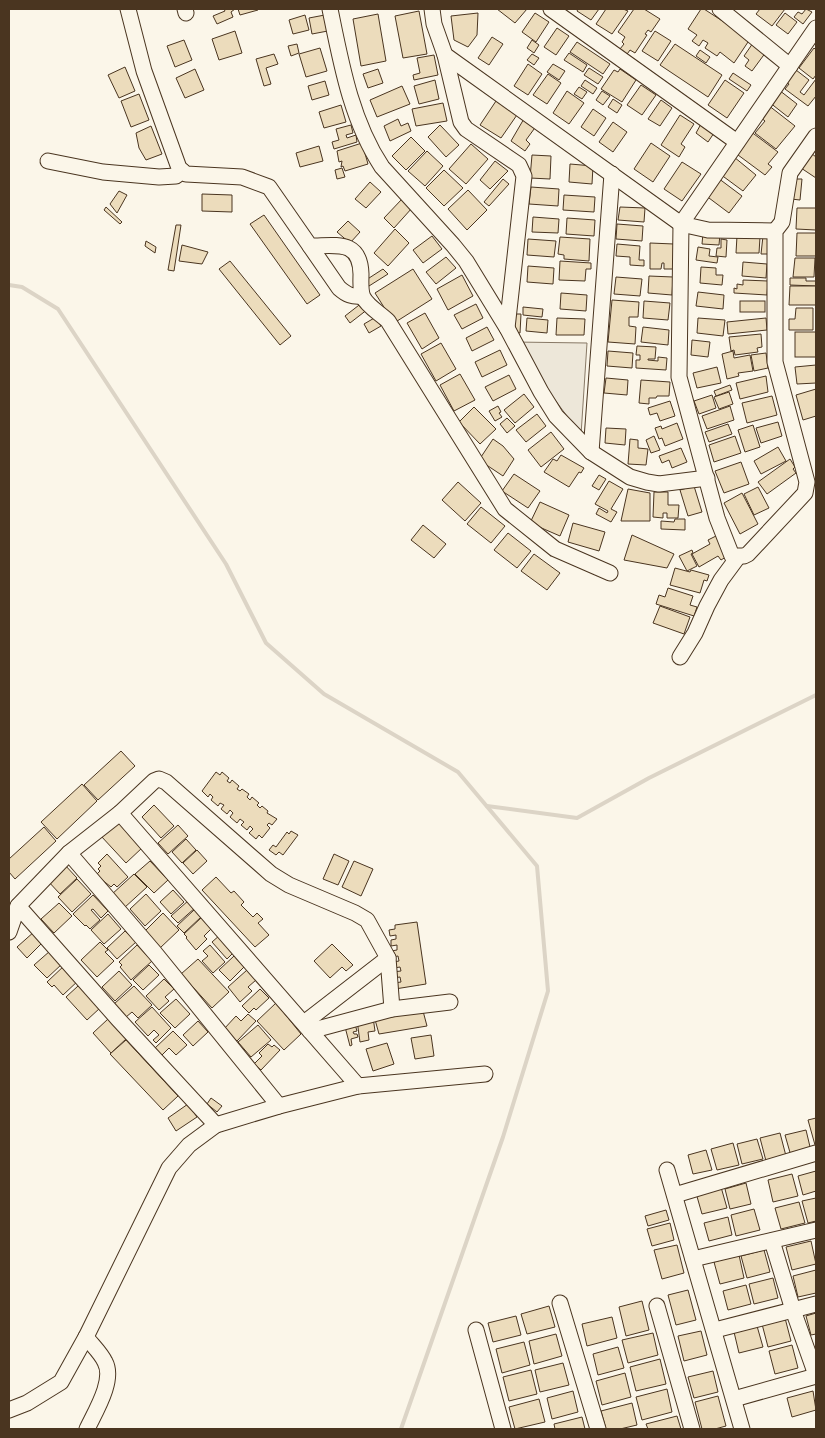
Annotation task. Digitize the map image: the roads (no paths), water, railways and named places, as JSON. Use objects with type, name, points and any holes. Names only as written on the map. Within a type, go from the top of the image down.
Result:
[{"type":"street","points":[[128,9],[144,71],[182,172],[186,174],[242,177],[269,187],[339,288],[345,294],[353,297],[362,296]]},
{"type":"street","points":[[330,9],[345,80],[373,154],[382,167],[462,255],[507,328],[556,416],[591,452],[630,477],[659,484],[707,478]]},
{"type":"street","points":[[432,9],[434,24],[446,54],[461,122],[466,129],[520,165],[524,176],[507,328]]},
{"type":"street","points":[[551,9],[737,142]]},
{"type":"street","points":[[720,9],[790,66]]},
{"type":"street","points":[[816,28],[681,224],[679,377],[718,518],[732,556],[748,554],[804,493],[807,482],[775,362],[775,231],[782,222],[790,173],[816,136]]},
{"type":"street","points":[[446,54],[681,224],[708,230],[775,231]]},
{"type":"street","points":[[48,162],[103,172],[159,177],[176,176],[182,172]]},
{"type":"street","points":[[591,452],[612,174]]},
{"type":"street","points":[[310,246],[346,246],[355,253],[361,264],[362,296],[365,301],[388,321],[505,509],[555,550],[610,573]]},
{"type":"street","points":[[680,657],[695,633],[721,580],[738,556]]},
{"type":"street","points":[[9,932],[18,906],[69,853],[120,813],[154,781],[159,779],[166,782],[271,874],[289,885],[367,920],[388,958],[392,1009]]},
{"type":"street","points":[[120,813],[358,1086]]},
{"type":"street","points":[[69,853],[156,953],[279,1106]]},
{"type":"street","points":[[18,906],[118,1019],[216,1125]]},
{"type":"street","points":[[307,1027],[388,958]]},
{"type":"street","points":[[307,1027],[392,1009],[450,1002]]},
{"type":"street","points":[[9,1410],[27,1403],[61,1382],[86,1336],[169,1168],[189,1145],[216,1125],[279,1106],[358,1086],[485,1074]]},
{"type":"street","points":[[675,1195],[816,1153]]},
{"type":"street","points":[[667,1170],[715,1330],[742,1429]]},
{"type":"street","points":[[694,1259],[816,1230]]},
{"type":"street","points":[[734,1399],[816,1376],[772,1241]]},
{"type":"street","points":[[560,1303],[598,1429]]},
{"type":"street","points":[[715,1330],[816,1304]]},
{"type":"street","points":[[657,1306],[692,1429]]},
{"type":"street","points":[[476,1330],[503,1429]]},
{"type":"street","points":[[86,1336],[106,1363],[108,1374],[106,1388],[87,1429]]},
{"type":"waterway","points":[[9,285],[22,287],[58,309],[226,564],[266,643],[324,694],[458,772],[537,866],[548,991],[503,1137],[401,1429]]},
{"type":"waterway","points":[[487,806],[577,818],[649,778],[816,695]]}]
